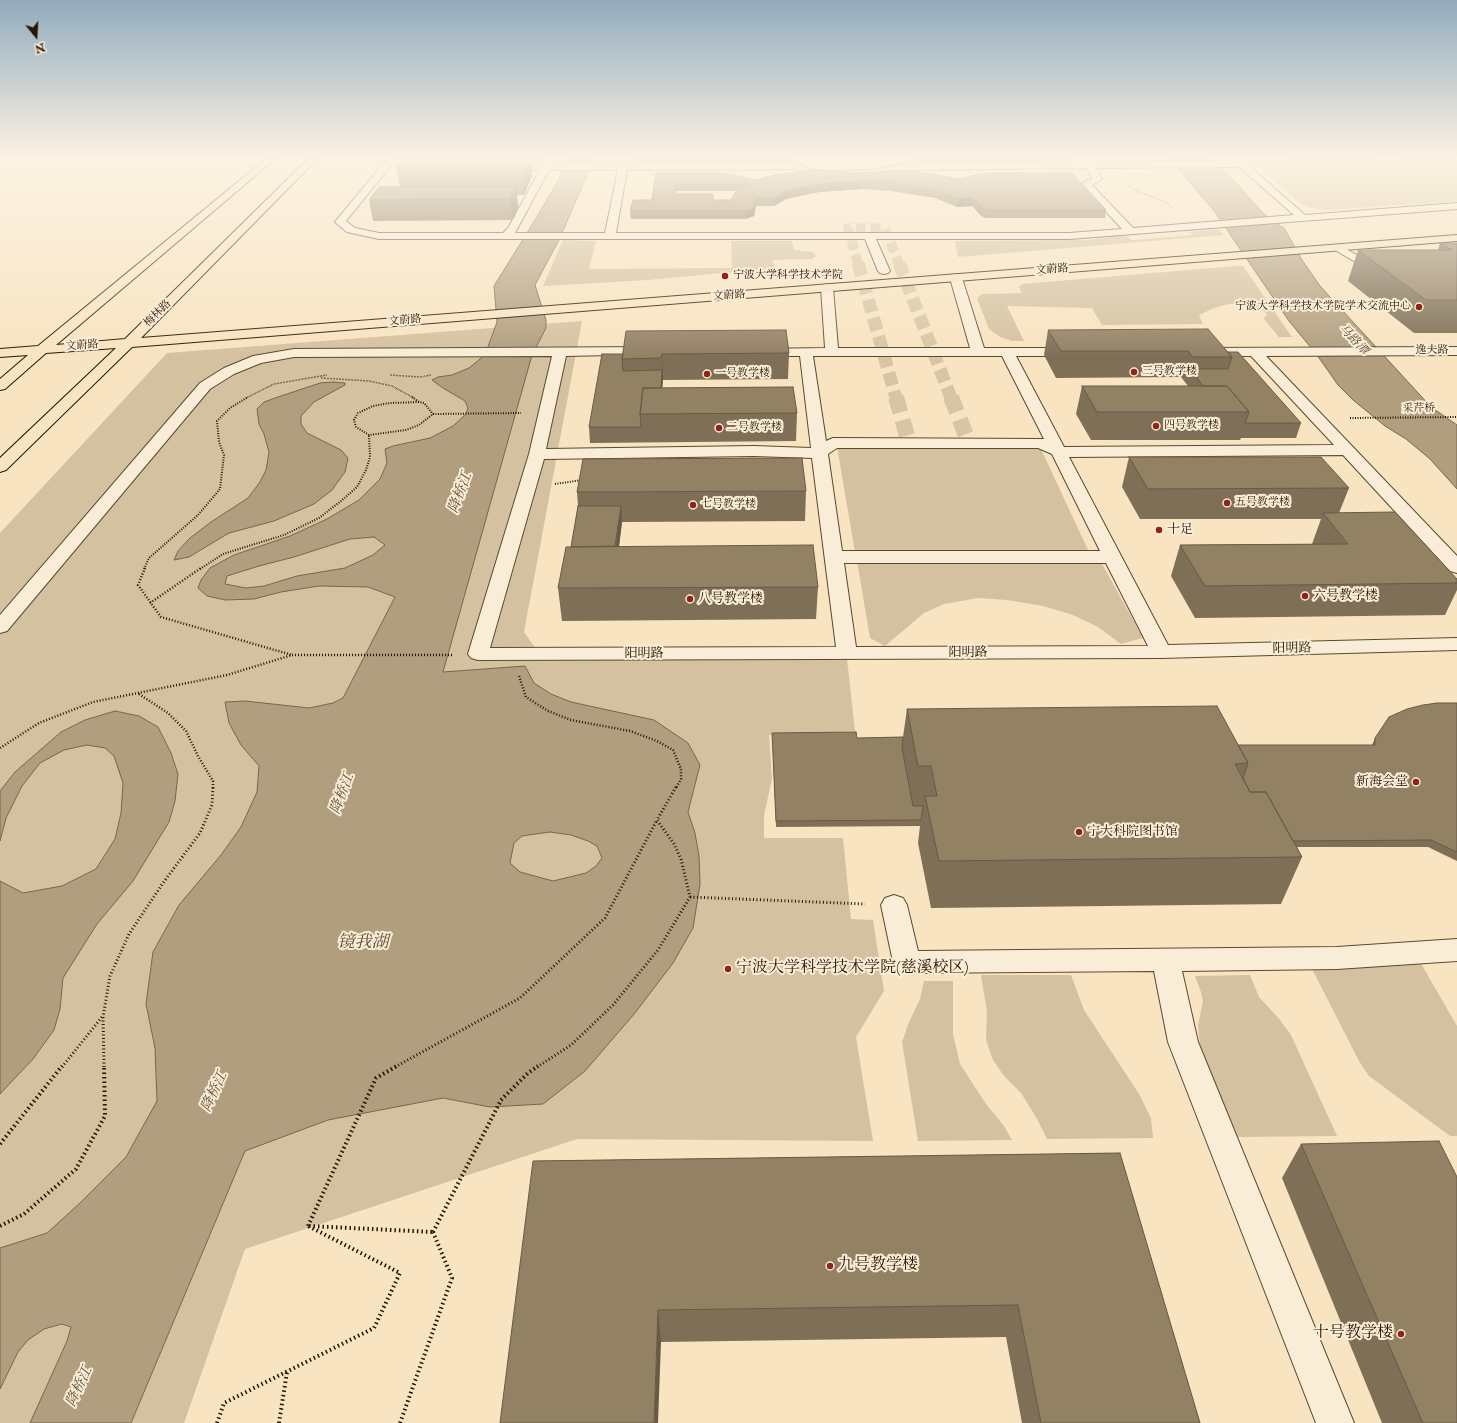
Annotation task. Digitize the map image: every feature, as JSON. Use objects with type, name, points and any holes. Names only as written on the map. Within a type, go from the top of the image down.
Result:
[{"type":"main road","points":[[0,386],[61,333],[192,224]]},
{"type":"main road","name":"梅林路","points":[[0,467],[146,327],[248,224]]},
{"type":"main road","name":"文蔚路","points":[[932,268],[1457,229]]},
{"type":"main road","name":"文蔚路","points":[[0,353],[1457,238]]},
{"type":"main road","points":[[868,273],[888,271]]},
{"type":"main road","points":[[122,329],[161,326]]},
{"type":"main road","name":"文蔚路","points":[[38,335],[84,332]]},
{"type":"street","points":[[344,224],[352,230],[379,236],[1070,236],[1213,224]]},
{"type":"street","points":[[510,236],[515,224]]},
{"type":"street","points":[[610,236],[611,224]]},
{"type":"street","points":[[1124,224],[1130,231]]},
{"type":"street","points":[[1315,224],[1320,227]]},
{"type":"street","points":[[869,236],[888,271]]},
{"type":"street","points":[[1339,248],[1378,271]]},
{"type":"street","points":[[956,278],[978,352]]},
{"type":"street","points":[[827,288],[832,352]]},
{"type":"street","points":[[560,351],[537,454],[754,451],[819,453],[833,443],[1041,444],[1059,452],[1348,450]]},
{"type":"street","points":[[0,627],[205,386],[229,371],[258,359],[294,354],[663,351]]},
{"type":"street","name":"逸夫路","points":[[1185,352],[1457,351]]},
{"type":"street","points":[[742,352],[1084,352]]},
{"type":"street","points":[[806,352],[847,653]]},
{"type":"street","points":[[1007,352],[1161,652]]},
{"type":"street","points":[[1262,352],[1348,450],[1457,567]]},
{"type":"street","name":"阳明路","points":[[537,454],[478,654],[1161,652],[1457,644]]},
{"type":"street","points":[[834,557],[1113,557]]},
{"type":"street","points":[[894,905],[907,962],[1337,958],[1457,950]]},
{"type":"street","points":[[1165,959],[1183,1042],[1335,1423]]},
{"type":"path","points":[[433,414],[424,403],[419,402],[407,393],[392,386],[369,381],[339,378],[310,378],[274,384],[248,397],[230,408],[217,421],[219,442],[224,455],[220,489],[198,515],[149,558],[138,585],[161,617],[292,655],[454,655]]},
{"type":"path","points":[[419,402],[373,406],[358,413],[354,420],[356,427],[369,435],[406,430],[419,425],[433,414],[524,413]]},
{"type":"path","name":"采芹桥","points":[[1380,418],[1457,417]]},
{"type":"path","points":[[150,603],[223,554],[284,535],[319,518],[341,502],[357,487],[366,470],[370,457],[369,435]]},
{"type":"path","points":[[308,1226],[376,1078],[520,998],[606,918],[657,820],[681,779],[681,769],[673,750],[630,731],[571,720],[535,704],[526,697],[519,681],[518,654]]},
{"type":"path","points":[[0,748],[39,723],[93,702],[139,694],[227,675],[292,655]]},
{"type":"path","points":[[0,1226],[24,1214],[76,1169],[105,1116],[102,1017],[110,976],[129,934],[163,883],[200,834],[212,805],[213,781],[198,756],[186,731],[168,713],[139,694]]},
{"type":"path","points":[[400,1423],[452,1278],[433,1232],[501,1100],[528,1073],[571,1045],[613,1005],[658,950],[690,897],[680,859],[674,844],[657,820]]},
{"type":"path","points":[[690,897],[894,905]]},
{"type":"path","points":[[0,1144],[102,1017]]},
{"type":"path","points":[[308,1226],[433,1232]]},
{"type":"path","points":[[217,1423],[224,1403],[374,1328],[400,1273],[308,1226]]},
{"type":"path","points":[[279,1423],[287,1372]]},
{"type":"shaded area","points":[[1219,229],[1224,235],[958,257],[955,241],[1088,240],[1125,235],[1132,240],[1193,235],[1189,232]]},
{"type":"shaded area","points":[[563,240],[596,241],[589,269],[732,268],[731,241],[792,241],[794,250],[813,252],[816,256],[811,259],[772,260],[775,268],[648,280],[543,286]]},
{"type":"shaded area","points":[[1243,266],[1292,337],[1279,337],[1264,319],[1267,314],[1260,308],[1248,304],[1229,304],[1214,308],[1199,315],[1203,324],[1102,325],[1092,308],[1007,306],[1024,341],[1012,341],[1000,337],[989,329],[977,298],[982,294],[1022,293],[1019,287],[1022,284]]},
{"type":"shaded area","points":[[582,321],[524,632],[544,660],[847,659],[855,731],[769,735],[772,779],[764,815],[764,838],[843,838],[851,919],[873,920],[884,991],[856,1037],[873,1141],[577,1139],[245,1249],[184,1423],[0,1423],[0,533],[167,353]]},
{"type":"shaded area","points":[[837,447],[1040,447],[1089,552],[855,552]]},
{"type":"shaded area","points":[[1100,560],[1143,638],[1121,644],[1098,627],[1073,615],[1043,606],[1007,600],[978,598],[944,604],[924,613],[885,646],[870,638],[857,561]]},
{"type":"shaded area","points":[[1420,962],[1457,1026],[1457,1136],[1450,1136],[1369,1076],[1359,1061],[1310,965]]},
{"type":"shaded area","points":[[981,975],[1071,975],[1084,1010],[1139,1094],[1151,1118],[1153,1138],[1047,1139],[1036,1117],[1021,1093],[1004,1076],[993,1060],[986,1040],[987,1012]]},
{"type":"shaded area","points":[[1250,975],[1259,997],[1280,1020],[1291,1035],[1337,1136],[1237,1137],[1200,1046],[1198,1026],[1203,1001],[1195,976]]},
{"type":"shaded area","points":[[924,981],[953,981],[953,1034],[960,1064],[986,1104],[1004,1126],[1012,1140],[918,1141],[902,1042],[909,1022],[920,999]]},
{"type":"water","name":"镜我湖","points":[[532,224],[566,224],[535,285],[546,320],[546,328],[532,355],[443,672],[525,666],[534,683],[551,694],[571,702],[654,720],[688,743],[700,765],[688,812],[695,833],[699,856],[700,884],[693,928],[673,963],[635,1013],[585,1071],[543,1104],[490,1107],[443,1098],[328,1120],[245,1151],[131,1423],[30,1423],[67,1341],[71,1327],[62,1324],[44,1329],[28,1340],[18,1352],[0,1389],[0,1248],[47,1233],[80,1203],[126,1157],[157,1101],[155,1048],[146,1004],[153,952],[179,905],[221,855],[241,827],[257,792],[259,766],[241,745],[229,723],[225,702],[245,701],[309,708],[333,703],[343,698],[395,597],[368,587],[319,586],[281,592],[254,599],[225,600],[207,596],[198,588],[201,580],[210,568],[234,555],[290,536],[327,519],[359,500],[380,479],[387,463],[385,449],[430,438],[453,426],[466,414],[468,408],[465,401],[432,380],[438,377],[452,375],[469,368],[485,355],[497,322],[494,286]],"holes":[[[374,537],[385,545],[373,555],[345,568],[297,576],[264,586],[246,588],[225,584],[227,576],[350,539]],[[550,832],[571,835],[597,846],[602,858],[596,866],[586,873],[553,881],[520,872],[510,863],[514,843],[522,836]]]},
{"type":"water","name":"马路潭","points":[[1223,224],[1277,224],[1284,228],[1302,260],[1320,286],[1431,407],[1457,425],[1457,489],[1430,459],[1406,439],[1385,426],[1353,400],[1338,385],[1317,355],[1289,321]]},
{"type":"water","points":[[320,383],[345,383],[345,385],[314,402],[301,416],[301,424],[307,433],[341,450],[348,458],[345,472],[332,490],[314,504],[274,521],[229,533],[189,557],[174,560],[178,551],[190,538],[211,522],[248,498],[260,482],[266,470],[269,452],[264,434],[259,424],[257,409],[264,402],[278,397]]},
{"type":"water","points":[[115,711],[139,716],[158,727],[171,753],[178,774],[175,801],[169,822],[133,881],[97,924],[63,978],[60,1009],[54,1030],[33,1059],[0,1094],[0,881],[23,893],[62,886],[96,869],[115,839],[121,813],[123,783],[114,756],[105,748],[87,745],[64,750],[40,763],[22,786],[6,818],[0,841],[0,791],[15,772],[61,732],[85,720]]},
{"type":"building","points":[[1440,243],[1457,243],[1457,300],[1426,300],[1358,250],[1452,250]]},
{"type":"building","points":[[1208,329],[1232,357],[1193,357],[1188,351],[1061,351],[1048,330]]},
{"type":"building","points":[[786,330],[789,353],[662,354],[661,358],[622,359],[626,331]]},
{"type":"building","points":[[1228,352],[1238,352],[1301,423],[1245,423],[1249,412],[1227,386],[1203,386],[1190,369],[1228,369],[1232,357]]},
{"type":"building","points":[[602,354],[623,354],[623,371],[662,370],[661,388],[643,388],[640,414],[641,427],[589,427]]},
{"type":"building","points":[[1082,386],[1227,386],[1249,412],[1097,412]]},
{"type":"building","points":[[793,387],[797,413],[640,414],[643,388]]},
{"type":"building","points":[[1129,457],[1321,457],[1349,488],[1148,489]]},
{"type":"building","points":[[802,458],[806,491],[577,492],[583,459]]},
{"type":"building","points":[[578,506],[621,506],[615,546],[571,547]]},
{"type":"building","points":[[1395,512],[1457,579],[1457,583],[1205,586],[1180,545],[1348,544],[1323,513]]},
{"type":"building","points":[[813,545],[818,587],[558,588],[566,547]]},
{"type":"building","points":[[1437,703],[1457,703],[1457,852],[1431,840],[1293,841],[1266,792],[1250,792],[1243,778],[1248,763],[1238,745],[1375,745],[1375,738],[1389,717],[1407,709]]},
{"type":"building","name":"宁大科院图书馆","points":[[1217,706],[1248,763],[1235,764],[1250,792],[1266,792],[1302,857],[939,861],[925,796],[937,796],[931,766],[918,766],[907,709]]},
{"type":"building","points":[[856,732],[857,738],[903,737],[902,748],[913,806],[923,806],[921,820],[776,821],[772,733]]},
{"type":"building","name":"十号教学楼","points":[[1439,1141],[1457,1177],[1457,1423],[1423,1423],[1301,1144]]},
{"type":"building","name":"九号教学楼","points":[[1120,1153],[1200,1423],[1041,1423],[1018,1305],[658,1310],[654,1423],[500,1423],[533,1161]]},
{"type":"tunnel","points":[[858,264],[848,228],[885,228],[899,264]]},
{"type":"tunnel","points":[[858,263],[896,398]]},
{"type":"tunnel","points":[[899,263],[951,398]]},
{"type":"tunnel","points":[[896,397],[909,443]]},
{"type":"tunnel","points":[[951,397],[969,443]]},
{"type":"place","name":"宁波大学科学技术学院","points":[[725,276]]},
{"type":"place","name":"宁波大学科学技术学院学术交流中心","points":[[1419,307]]},
{"type":"place","name":"三号教学楼","points":[[1134,372]]},
{"type":"place","name":"一号教学楼","points":[[707,374]]},
{"type":"place","name":"四号教学楼","points":[[1156,426]]},
{"type":"place","name":"二号教学楼","points":[[719,428]]},
{"type":"place","name":"五号教学楼","points":[[1227,503]]},
{"type":"place","name":"七号教学楼","points":[[693,505]]},
{"type":"place","name":"十足","points":[[1159,530]]},
{"type":"place","name":"六号教学楼","points":[[1305,596]]},
{"type":"place","name":"八号教学楼","points":[[690,599]]},
{"type":"place","name":"新海会堂","points":[[1416,782]]},
{"type":"place","name":"宁大科院图书馆","points":[[1079,832]]},
{"type":"place","name":"宁波大学科学技术学院(慈溪校区)","points":[[728,969]]},
{"type":"place","name":"九号教学楼","points":[[830,1266]]},
{"type":"place","name":"十号教学楼","points":[[1401,1334]]},
{"type":"water label","name":"降桥江","points":[[461,493]]},
{"type":"water label","name":"降桥江","points":[[343,794]]},
{"type":"water label","name":"降桥江","points":[[215,1092]]},
{"type":"water label","name":"降桥江","points":[[80,1387]]}]
